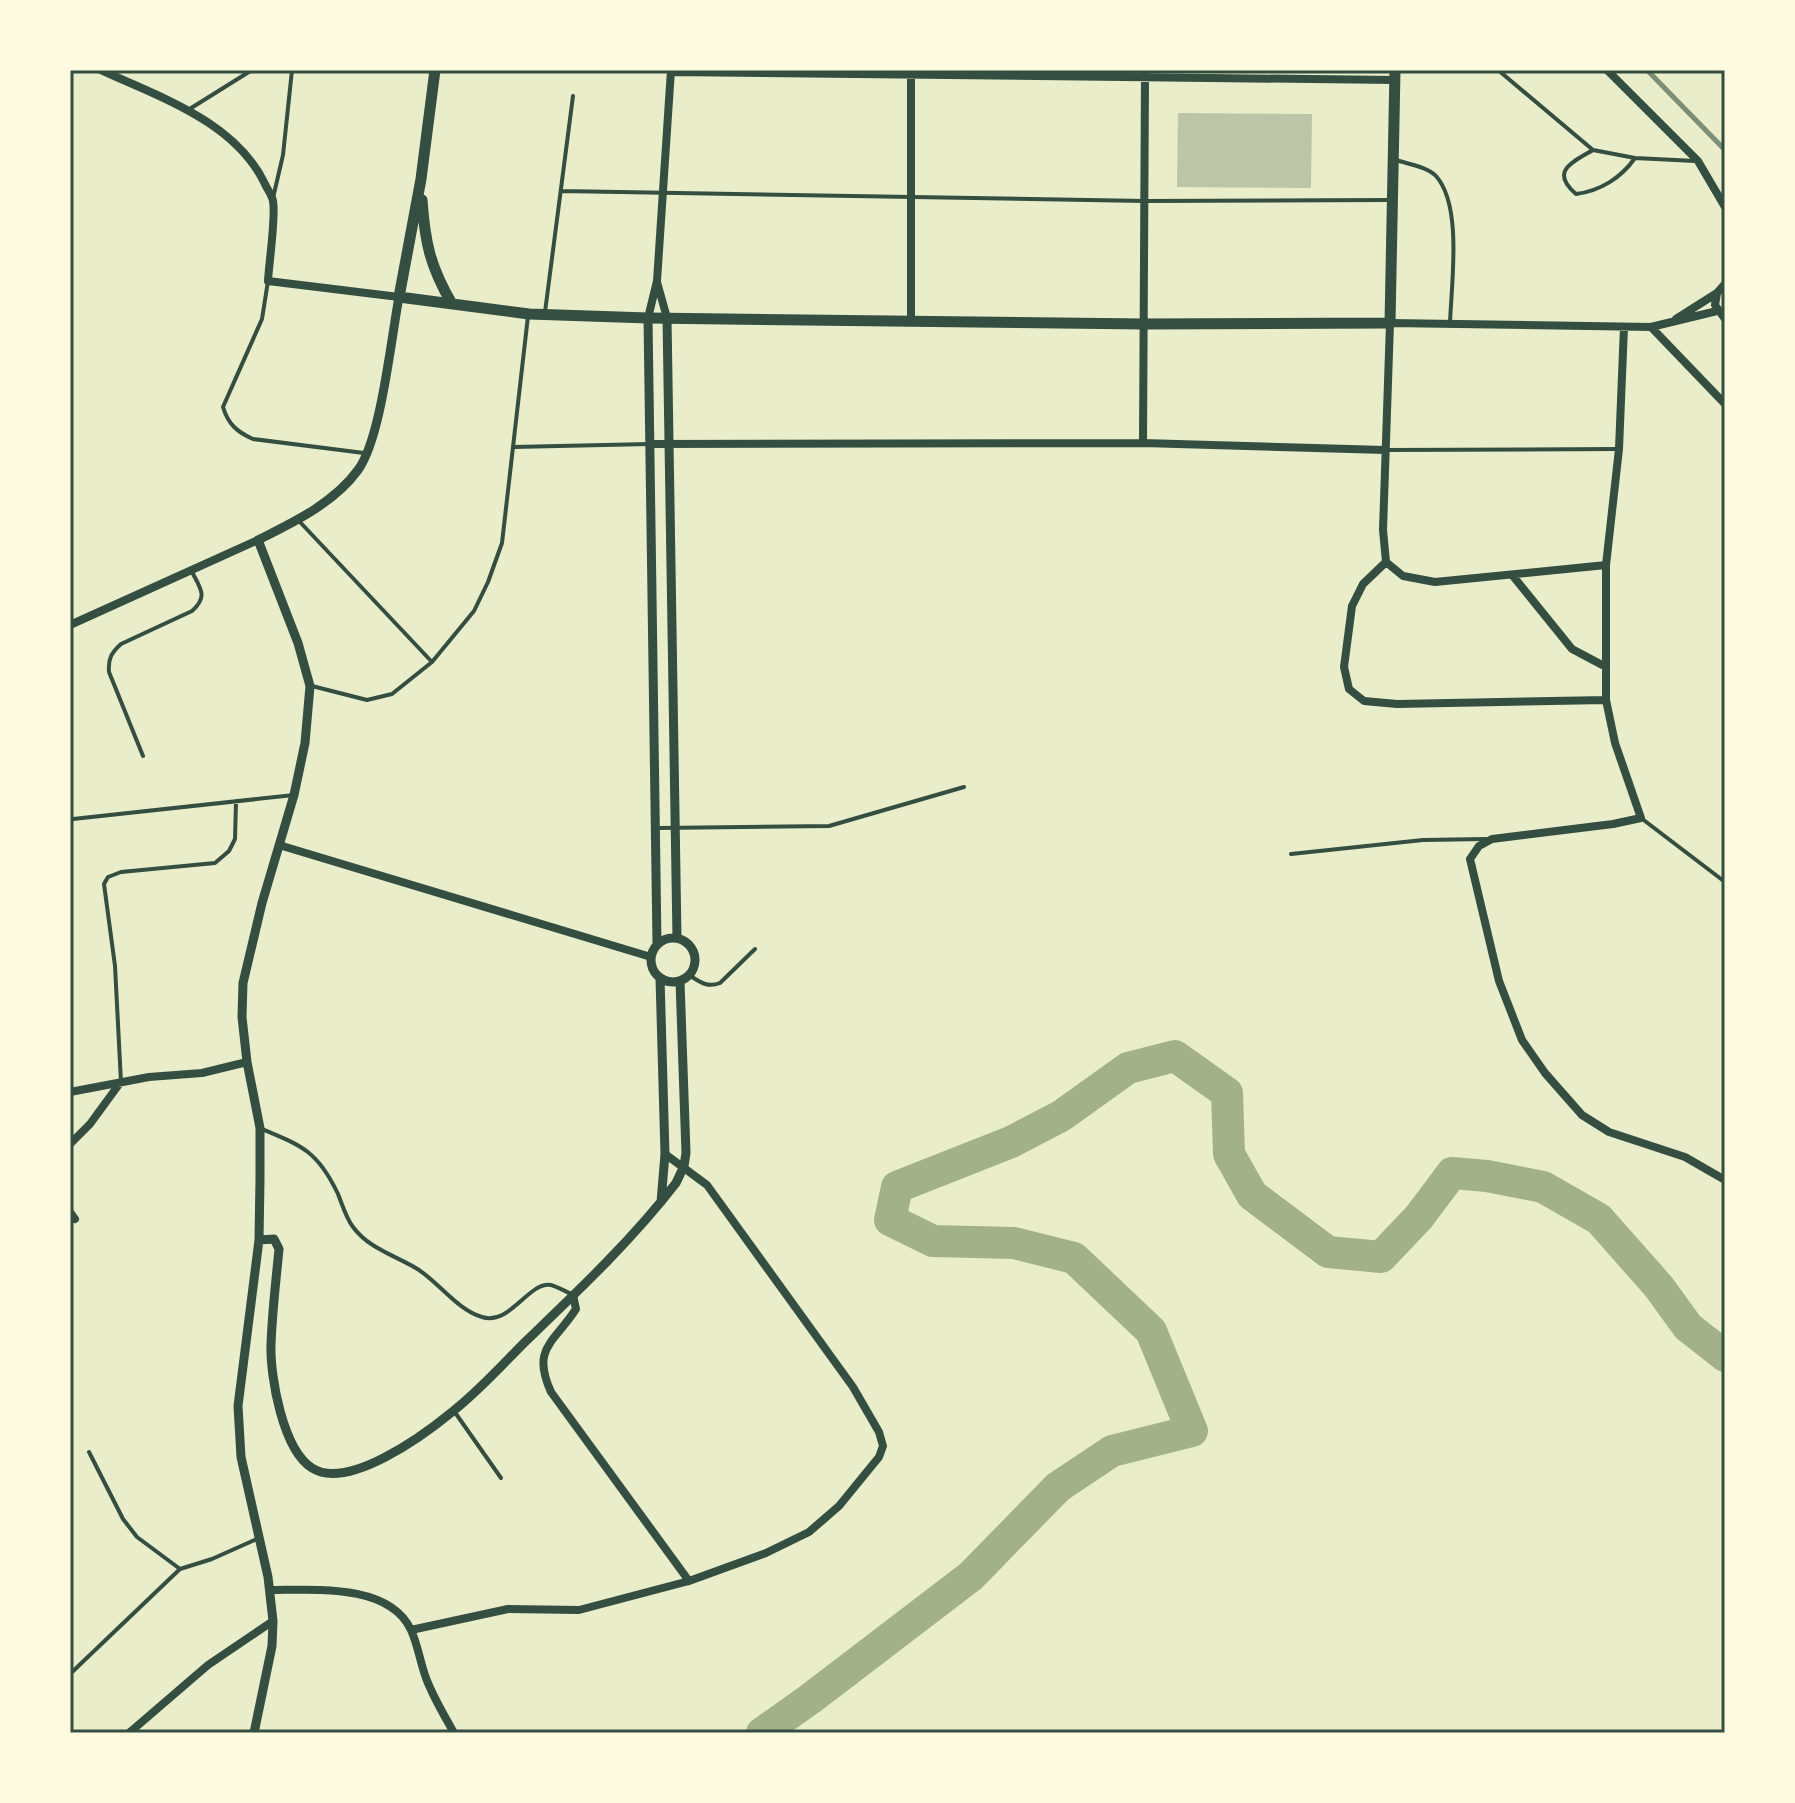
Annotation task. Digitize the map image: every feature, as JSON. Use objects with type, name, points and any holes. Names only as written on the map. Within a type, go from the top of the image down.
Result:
[{"type":"main road","points":[[435,70],[421,179],[399,297],[544,315],[1144,324],[1390,323],[1395,75]]},
{"type":"main road","points":[[421,179],[425,240],[436,277],[452,304]]},
{"type":"street","points":[[70,625],[298,520],[340,490],[359,469],[374,434],[399,297],[268,281],[273,200],[247,156],[188,110],[101,70]]},
{"type":"street","points":[[1607,70],[1698,161],[1725,207]]},
{"type":"street","points":[[661,1202],[665,1154],[660,978],[651,957],[657,944],[648,318],[657,281],[671,71],[1395,75]]},
{"type":"street","points":[[910,72],[911,321]]},
{"type":"street","points":[[1143,443],[1145,76]]},
{"type":"street","points":[[657,281],[667,318],[677,938]]},
{"type":"street","points":[[1669,324],[1717,293],[1725,284]]},
{"type":"street","points":[[1717,293],[1715,305],[1725,319]]},
{"type":"street","points":[[1606,565],[1435,582],[1403,576],[1386,562],[1383,530],[1390,323],[1651,327],[1717,311]]},
{"type":"street","points":[[1624,327],[1619,449],[1606,565],[1606,700],[1615,743],[1641,818],[1492,839],[1479,846],[1470,859],[1472,876],[1499,981],[1522,1040],[1545,1073],[1582,1115],[1609,1132],[1685,1157],[1725,1180]]},
{"type":"street","points":[[1651,327],[1725,404]]},
{"type":"street","points":[[650,444],[1143,443],[1385,450]]},
{"type":"street","points":[[254,1733],[272,1646],[273,1621],[260,1538],[241,1457],[238,1406],[259,1240],[260,1128],[247,1062],[242,1017],[243,983],[294,795],[305,743],[310,686],[298,643],[258,540]]},
{"type":"street","points":[[1386,562],[1363,584],[1352,606],[1344,667],[1349,689],[1364,701],[1397,704],[1606,700]]},
{"type":"street","points":[[1513,576],[1572,649],[1606,667]]},
{"type":"street","points":[[279,845],[651,957]]},
{"type":"street","points":[[259,1240],[269,1238],[278,1243],[272,1365],[286,1430],[298,1455],[313,1469],[330,1473],[357,1468],[390,1455],[454,1411],[573,1295],[661,1202],[676,1183],[684,1166],[685,978],[696,963],[694,950],[677,938],[657,944]]},
{"type":"street","points":[[660,978],[667,981],[685,978]]},
{"type":"street","points":[[70,1092],[149,1077],[202,1073],[247,1062]]},
{"type":"street","points":[[70,1144],[90,1124],[121,1083]]},
{"type":"street","points":[[411,1630],[508,1609],[579,1610],[689,1581],[766,1553],[809,1532],[839,1506],[879,1457],[883,1446],[879,1432],[853,1387],[707,1185],[665,1154]]},
{"type":"street","points":[[573,1295],[576,1309],[544,1355],[541,1365],[544,1377],[551,1392],[689,1581]]},
{"type":"street","points":[[270,1590],[333,1590],[367,1596],[397,1610],[411,1630],[426,1679],[454,1733]]},
{"type":"street","points":[[129,1733],[208,1665],[273,1621]]},
{"type":"lane","points":[[188,110],[252,70]]},
{"type":"lane","points":[[273,200],[283,155],[292,70]]},
{"type":"lane","points":[[1498,70],[1593,150],[1635,158],[1698,161]]},
{"type":"lane","points":[[544,315],[573,96]]},
{"type":"lane","points":[[1593,150],[1568,165],[1563,174],[1566,186],[1576,194],[1588,193],[1612,181],[1635,158]]},
{"type":"lane","points":[[1394,159],[1435,174],[1445,189],[1452,218],[1450,324]]},
{"type":"lane","points":[[561,191],[1145,201],[1393,200]]},
{"type":"lane","points":[[268,281],[262,319],[223,407],[227,421],[239,433],[253,439],[367,453]]},
{"type":"lane","points":[[310,686],[367,700],[392,694],[432,662],[474,611],[502,543],[529,314]]},
{"type":"lane","points":[[513,447],[650,444]]},
{"type":"lane","points":[[1385,450],[1619,449]]},
{"type":"lane","points":[[298,520],[432,662]]},
{"type":"lane","points":[[143,756],[109,672],[108,662],[112,651],[121,644],[192,611],[201,603],[203,594],[191,570]]},
{"type":"lane","points":[[656,828],[829,826],[964,787]]},
{"type":"lane","points":[[73,819],[294,795]]},
{"type":"lane","points":[[121,1083],[115,966],[104,884],[108,877],[121,872],[215,863],[223,858],[235,839],[236,801]]},
{"type":"lane","points":[[1641,818],[1725,882]]},
{"type":"lane","points":[[1291,854],[1423,840],[1492,839]]},
{"type":"lane","points":[[685,978],[713,986],[755,949]]},
{"type":"lane","points":[[260,1128],[301,1146],[319,1161],[353,1227],[374,1247],[419,1270],[462,1306],[483,1318],[496,1317],[512,1309],[541,1286],[551,1285],[573,1295]]},
{"type":"lane","points":[[454,1411],[501,1478]]},
{"type":"lane","points":[[89,1452],[123,1519],[137,1537],[180,1569]]},
{"type":"lane","points":[[70,1674],[180,1569],[260,1538]]},
{"type":"building","points":[[1178,113],[1312,114],[1311,188],[1177,187]]},
{"type":"waterway","points":[[762,1733],[971,1576],[1058,1487],[1112,1451],[1192,1431],[1151,1331],[1074,1258],[1014,1243],[933,1241],[890,1220],[897,1187],[1011,1142],[1061,1116],[1128,1068],[1175,1056],[1227,1093],[1229,1154],[1252,1195],[1328,1252],[1381,1257],[1419,1217],[1452,1173],[1543,1187],[1599,1219],[1659,1287],[1688,1327],[1725,1356]]},
{"type":"railway","points":[[1647,70],[1725,150]]}]
